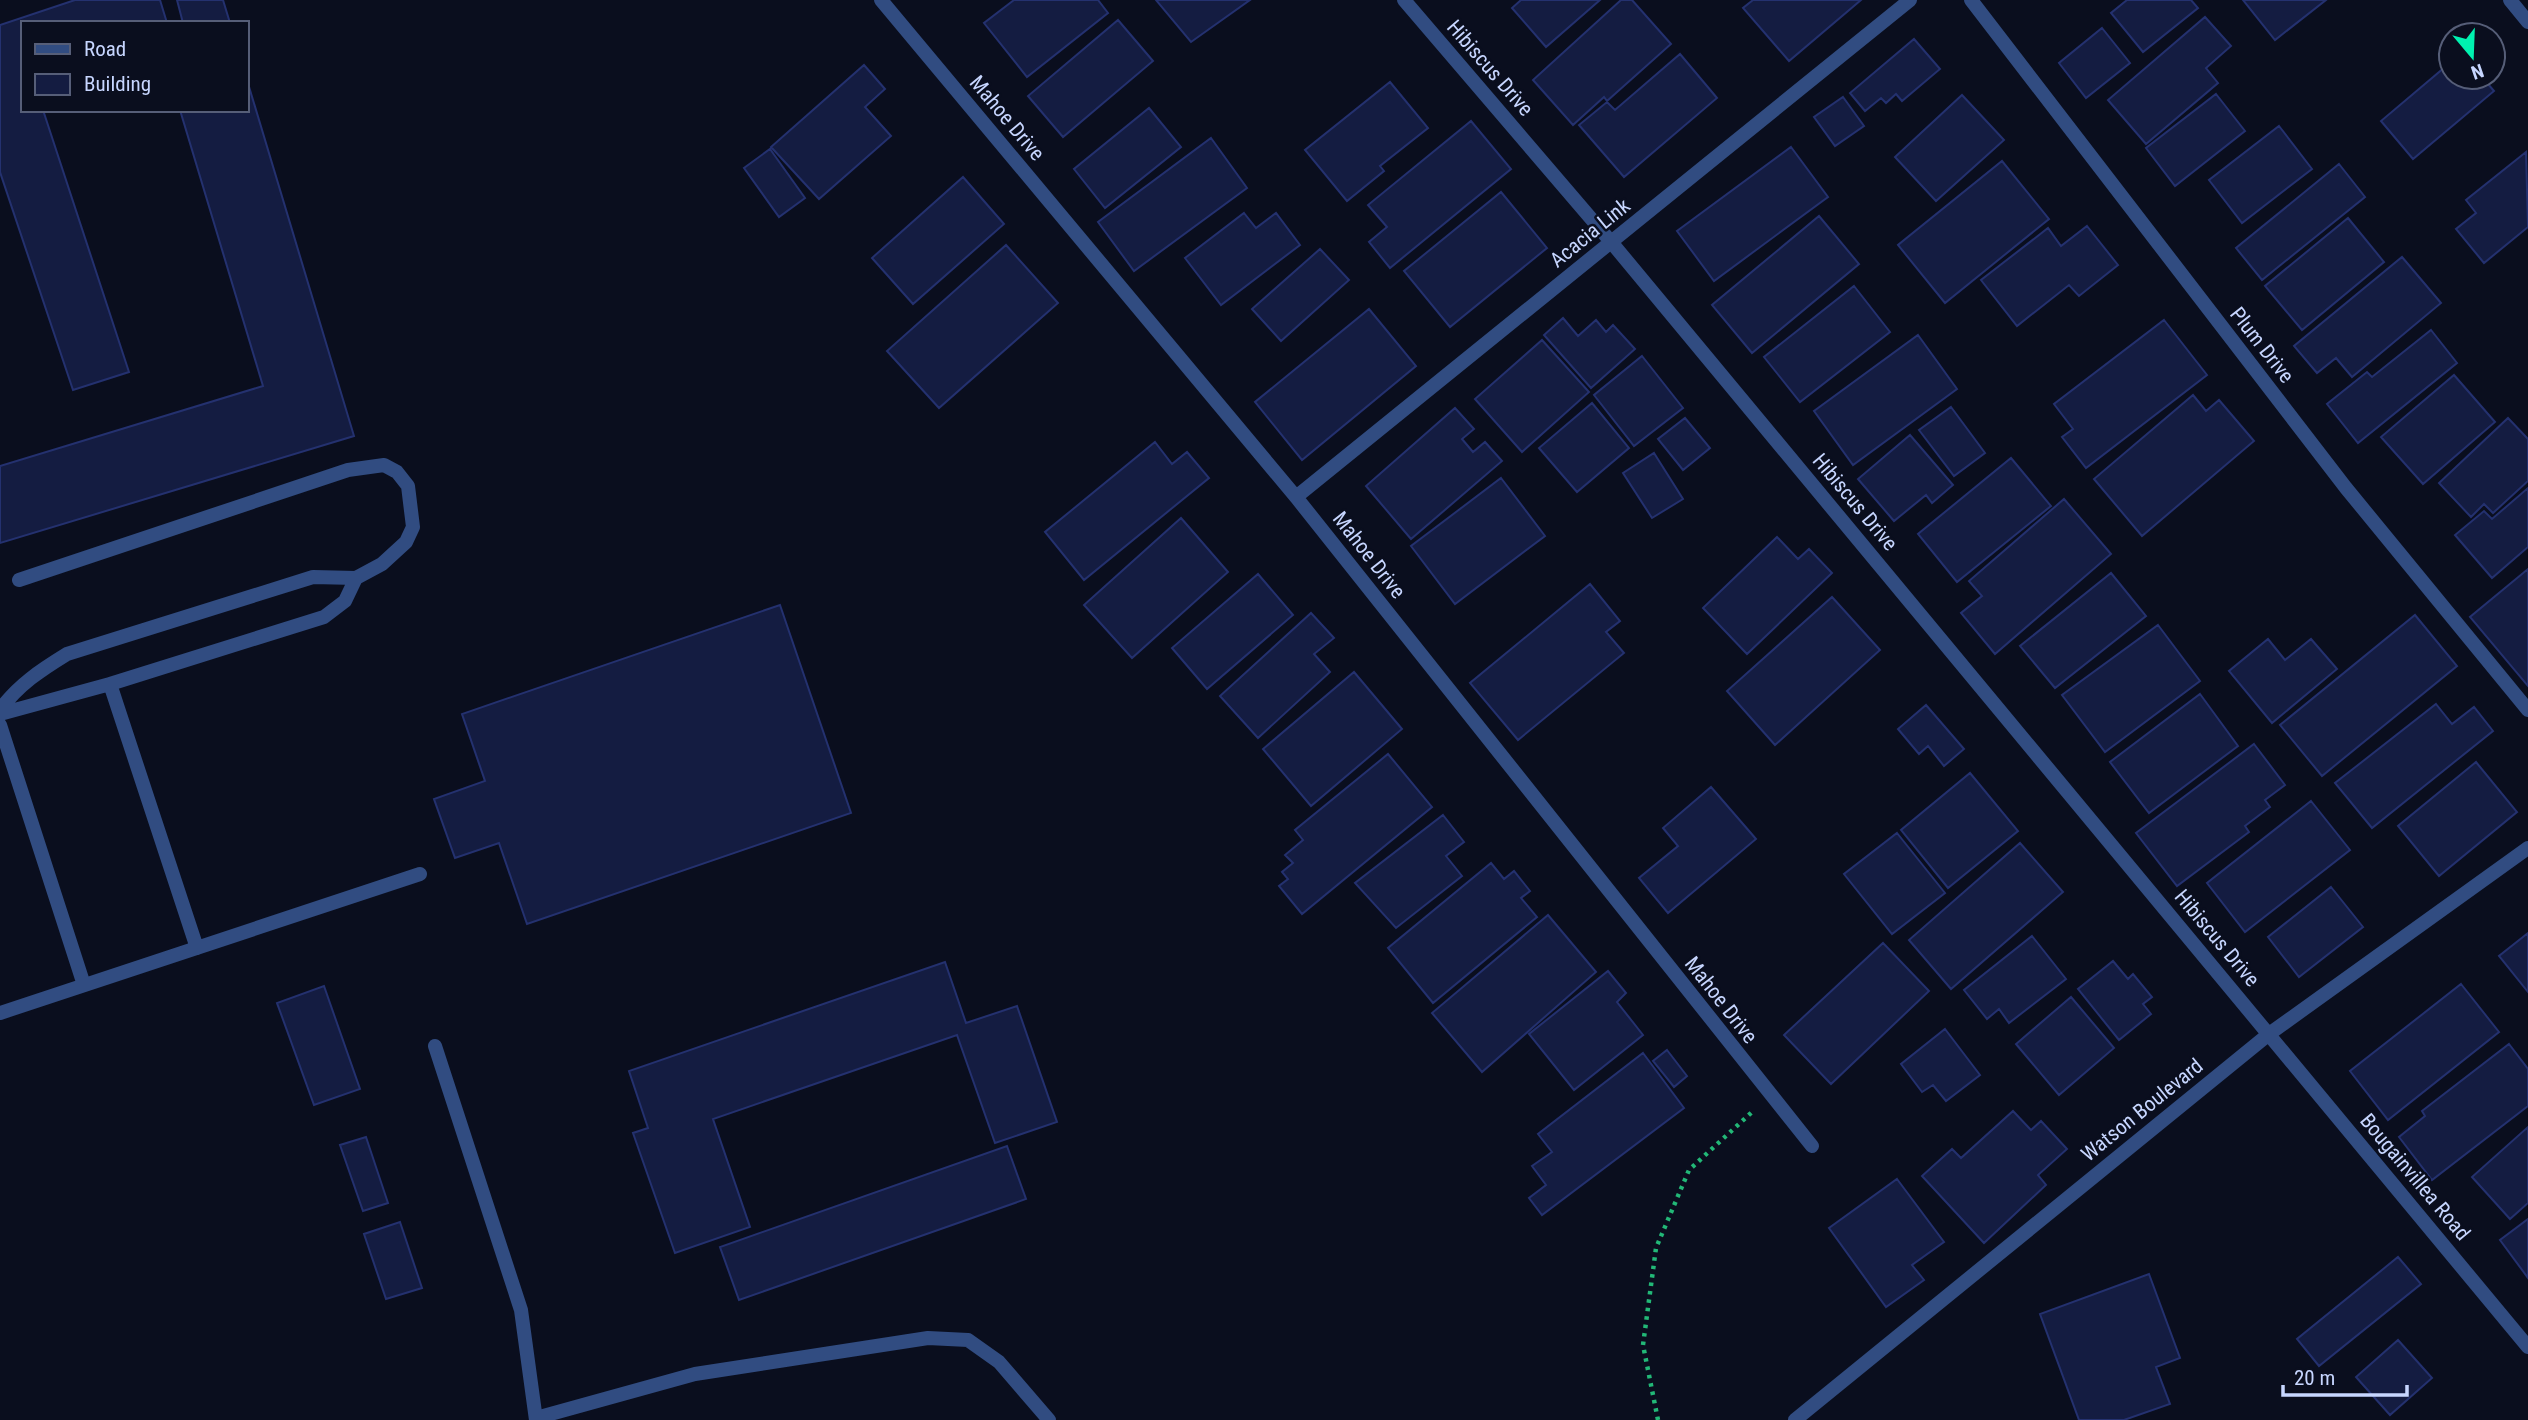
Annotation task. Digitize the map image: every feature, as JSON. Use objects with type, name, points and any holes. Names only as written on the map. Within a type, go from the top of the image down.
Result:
[{"type":"street","name":"Mahoe Drive","points":[[881,0],[1296,497],[1812,1146]]},
{"type":"street","name":"Hibiscus Drive","points":[[1404,0],[1612,243],[2269,1034]]},
{"type":"street","name":"Acacia Link","points":[[1296,497],[1910,0]]},
{"type":"street","name":"Plum Drive","points":[[1971,0],[2346,488],[2528,709]]},
{"type":"street","points":[[2510,0],[2528,22]]},
{"type":"street","points":[[0,712],[10,696],[37,673],[67,654],[313,577],[356,578],[382,564],[406,542],[413,527],[408,486],[397,472],[384,465],[348,470],[19,580]]},
{"type":"street","points":[[0,712],[110,684],[324,617],[345,601],[356,578]]},
{"type":"street","points":[[110,684],[197,948]]},
{"type":"street","points":[[0,724],[84,985]]},
{"type":"street","name":"Watson Boulevard","points":[[1795,1420],[2269,1034],[2528,848]]},
{"type":"street","points":[[0,1013],[420,874]]},
{"type":"street","name":"Bougainvillea Road","points":[[2269,1034],[2528,1348]]},
{"type":"street","points":[[435,1046],[521,1310],[536,1419],[695,1374],[928,1338],[968,1340],[999,1362],[1049,1420]]},
{"type":"path","points":[[1658,1420],[1643,1345],[1656,1248],[1689,1170],[1770,1095]]},
{"type":"building","points":[[75,0],[160,0],[166,21],[21,21],[21,112],[44,112],[129,372],[73,390],[0,172],[0,25]]},
{"type":"building","points":[[177,0],[223,0],[229,21],[182,21]]},
{"type":"building","points":[[1014,0],[1098,0],[1108,13],[1027,77],[984,23]]},
{"type":"building","points":[[1156,0],[1250,0],[1191,42]]},
{"type":"building","points":[[1521,0],[1600,0],[1546,47],[1512,8]]},
{"type":"building","points":[[1621,0],[1632,0],[1671,44],[1607,101],[1604,97],[1573,125],[1533,80]]},
{"type":"building","points":[[1753,0],[1861,0],[1789,61],[1743,8]]},
{"type":"building","points":[[2127,0],[2191,0],[2198,8],[2143,52],[2111,13]]},
{"type":"building","points":[[2243,0],[2326,0],[2275,40]]},
{"type":"building","points":[[2205,17],[2231,46],[2206,68],[2218,83],[2146,144],[2108,100]]},
{"type":"building","points":[[1118,20],[1153,61],[1063,137],[1028,96]]},
{"type":"building","points":[[2102,28],[2130,63],[2086,98],[2059,63]]},
{"type":"building","points":[[1914,39],[1940,69],[1902,101],[1896,94],[1886,103],[1881,98],[1865,111],[1850,93]]},
{"type":"building","points":[[1680,54],[1717,98],[1624,177],[1579,125],[1607,102],[1615,110]]},
{"type":"building","points":[[864,65],[885,89],[865,107],[891,136],[819,199],[771,147]]},
{"type":"building","points":[[2437,74],[2437,91],[2494,91],[2413,159],[2381,121]]},
{"type":"building","points":[[1390,82],[1428,128],[1380,166],[1384,171],[1347,201],[1305,150]]},
{"type":"building","points":[[248,83],[354,436],[0,543],[0,466],[263,386],[181,112],[248,112]]},
{"type":"building","points":[[2216,94],[2245,131],[2175,186],[2146,148]]},
{"type":"building","points":[[1962,95],[2004,140],[1936,201],[1895,157]]},
{"type":"building","points":[[1843,97],[1864,126],[1835,146],[1814,117]]},
{"type":"building","points":[[1149,108],[1181,147],[1105,208],[1074,169]]},
{"type":"building","points":[[1471,121],[1511,169],[1390,268],[1369,242],[1387,227],[1368,205]]},
{"type":"building","points":[[2279,126],[2312,169],[2242,223],[2209,180]]},
{"type":"building","points":[[1211,138],[1247,188],[1134,271],[1098,222]]},
{"type":"building","points":[[1791,147],[1828,197],[1714,281],[1677,231]]},
{"type":"building","points":[[770,149],[805,198],[779,217],[744,168]]},
{"type":"building","points":[[2526,152],[2528,227],[2484,263],[2456,229],[2476,213],[2466,200]]},
{"type":"building","points":[[2002,161],[2049,219],[1945,303],[1898,245]]},
{"type":"building","points":[[2339,164],[2365,197],[2262,280],[2236,248]]},
{"type":"building","points":[[963,177],[1004,224],[913,304],[872,258]]},
{"type":"building","points":[[1501,192],[1547,248],[1450,327],[1404,271]]},
{"type":"building","points":[[1244,213],[1256,228],[1276,213],[1300,245],[1221,305],[1185,258]]},
{"type":"building","points":[[1819,216],[1859,264],[1752,353],[1712,305]]},
{"type":"building","points":[[2348,218],[2384,262],[2302,330],[2265,286]]},
{"type":"building","points":[[2087,226],[2118,265],[2079,296],[2069,285],[2017,326],[1981,280],[2048,228],[2061,246]]},
{"type":"building","points":[[1006,245],[1058,303],[939,408],[887,351]]},
{"type":"building","points":[[1320,249],[1349,280],[1281,341],[1252,309]]},
{"type":"building","points":[[2402,257],[2441,303],[2352,377],[2336,358],[2317,373],[2294,346]]},
{"type":"building","points":[[1854,286],[1890,332],[1800,402],[1764,357]]},
{"type":"building","points":[[1369,309],[1416,366],[1302,460],[1255,402]]},
{"type":"building","points":[[1563,318],[1578,336],[1596,320],[1606,332],[1613,325],[1635,349],[1591,388],[1544,335]]},
{"type":"building","points":[[2164,320],[2207,375],[2086,468],[2062,437],[2073,429],[2054,404]]},
{"type":"building","points":[[2431,330],[2457,363],[2358,443],[2327,404],[2367,372],[2372,377]]},
{"type":"building","points":[[1918,335],[1957,389],[1853,465],[1814,411]]},
{"type":"building","points":[[1542,340],[1589,392],[1522,452],[1475,399]]},
{"type":"building","points":[[1642,356],[1683,408],[1634,446],[1594,395]]},
{"type":"building","points":[[2454,375],[2495,422],[2423,484],[2381,437]]},
{"type":"building","points":[[2193,395],[2206,411],[2219,400],[2254,441],[2142,536],[2094,479]]},
{"type":"building","points":[[1592,403],[1629,448],[1577,492],[1539,448]]},
{"type":"building","points":[[1951,407],[1985,453],[1954,476],[1919,430]]},
{"type":"building","points":[[1455,408],[1474,429],[1462,439],[1473,452],[1485,442],[1502,461],[1411,539],[1366,486]]},
{"type":"building","points":[[1685,418],[1710,448],[1683,470],[1658,439]]},
{"type":"building","points":[[2508,418],[2528,439],[2528,481],[2493,513],[2484,504],[2471,517],[2439,483]]},
{"type":"building","points":[[1910,435],[1953,485],[1932,503],[1926,495],[1894,521],[1858,479]]},
{"type":"building","points":[[1155,442],[1172,464],[1187,452],[1209,478],[1084,580],[1045,532]]},
{"type":"building","points":[[1654,453],[1683,499],[1652,518],[1623,473]]},
{"type":"building","points":[[2011,458],[2051,506],[1957,582],[1918,534]]},
{"type":"building","points":[[1501,478],[1545,536],[1455,604],[1411,546]]},
{"type":"building","points":[[2528,488],[2528,547],[2492,578],[2455,535],[2484,511],[2492,519]]},
{"type":"building","points":[[2064,499],[2111,554],[1995,654],[1961,613],[1982,596],[1969,581]]},
{"type":"building","points":[[1181,518],[1228,572],[1132,658],[1084,605]]},
{"type":"building","points":[[1777,537],[1798,559],[1809,549],[1832,573],[1747,654],[1703,608]]},
{"type":"building","points":[[2528,569],[2528,686],[2470,617]]},
{"type":"building","points":[[2111,573],[2146,616],[2055,688],[2020,646]]},
{"type":"building","points":[[1258,574],[1293,615],[1207,689],[1172,648]]},
{"type":"building","points":[[1590,584],[1620,621],[1606,632],[1624,653],[1518,740],[1470,683]]},
{"type":"building","points":[[1832,597],[1880,650],[1775,745],[1727,691]]},
{"type":"building","points":[[780,605],[851,813],[527,924],[499,843],[455,858],[434,799],[485,781],[462,714]]},
{"type":"building","points":[[1311,613],[1334,638],[1314,654],[1330,672],[1258,738],[1220,696]]},
{"type":"building","points":[[2415,615],[2457,666],[2322,776],[2280,725]]},
{"type":"building","points":[[2158,625],[2200,681],[2105,752],[2062,695]]},
{"type":"building","points":[[2268,639],[2285,660],[2311,639],[2337,669],[2272,723],[2229,671]]},
{"type":"building","points":[[1354,672],[1402,729],[1311,806],[1263,749]]},
{"type":"building","points":[[2200,694],[2238,746],[2149,813],[2110,762]]},
{"type":"building","points":[[2436,704],[2452,724],[2474,707],[2493,731],[2372,828],[2335,783]]},
{"type":"building","points":[[1926,705],[1964,749],[1944,766],[1928,746],[1919,754],[1898,729]]},
{"type":"building","points":[[2254,744],[2285,785],[2265,800],[2270,807],[2245,826],[2249,832],[2177,886],[2136,833]]},
{"type":"building","points":[[1388,754],[1432,807],[1302,914],[1279,886],[1288,879],[1282,872],[1293,863],[1285,855],[1303,840],[1295,830]]},
{"type":"building","points":[[2476,762],[2517,812],[2439,876],[2398,826]]},
{"type":"building","points":[[1970,773],[2018,831],[1948,888],[1901,830]]},
{"type":"building","points":[[1711,787],[1756,839],[1668,913],[1639,878],[1678,846],[1663,828]]},
{"type":"building","points":[[2311,801],[2350,850],[2245,932],[2207,883]]},
{"type":"building","points":[[1443,815],[1464,842],[1446,856],[1462,876],[1396,928],[1355,883]]},
{"type":"building","points":[[1897,833],[1945,893],[1892,934],[1844,874]]},
{"type":"building","points":[[2020,843],[2063,892],[1951,989],[1909,940]]},
{"type":"building","points":[[1491,863],[1504,879],[1514,871],[1530,891],[1521,898],[1537,917],[1433,1003],[1388,948]]},
{"type":"building","points":[[2331,887],[2363,927],[2299,977],[2268,937]]},
{"type":"building","points":[[1548,915],[1596,972],[1482,1072],[1432,1013]]},
{"type":"building","points":[[2528,933],[2528,992],[2499,956]]},
{"type":"building","points":[[2032,936],[2066,979],[2009,1023],[1999,1009],[1987,1019],[1964,990]]},
{"type":"building","points":[[1883,943],[1929,991],[1831,1084],[1784,1035]]},
{"type":"building","points":[[2113,961],[2128,979],[2133,974],[2152,997],[2143,1004],[2151,1014],[2119,1040],[2078,989]]},
{"type":"building","points":[[945,962],[966,1023],[1017,1006],[1057,1122],[995,1143],[957,1035],[713,1119],[750,1227],[675,1253],[633,1133],[648,1128],[629,1071]]},
{"type":"building","points":[[1608,971],[1626,993],[1617,1002],[1643,1035],[1574,1090],[1529,1034]]},
{"type":"building","points":[[2461,984],[2499,1032],[2388,1120],[2350,1071]]},
{"type":"building","points":[[324,986],[360,1089],[314,1105],[277,1003]]},
{"type":"building","points":[[2071,997],[2114,1048],[2059,1095],[2016,1044]]},
{"type":"building","points":[[1945,1029],[1980,1075],[1946,1101],[1933,1085],[1922,1092],[1901,1064]]},
{"type":"building","points":[[2509,1044],[2528,1069],[2528,1106],[2432,1180],[2399,1137],[2425,1116],[2422,1111]]},
{"type":"building","points":[[1667,1050],[1687,1076],[1674,1087],[1653,1061]]},
{"type":"building","points":[[1643,1053],[1684,1108],[1542,1215],[1529,1198],[1546,1185],[1532,1166],[1552,1152],[1538,1134]]},
{"type":"building","points":[[2013,1111],[2031,1130],[2041,1121],[2067,1149],[2038,1175],[2046,1185],[1984,1243],[1922,1176],[1952,1149],[1961,1158]]},
{"type":"building","points":[[2528,1127],[2528,1203],[2510,1219],[2472,1177]]},
{"type":"building","points":[[366,1137],[388,1203],[363,1211],[340,1145]]},
{"type":"building","points":[[1007,1146],[1026,1199],[739,1300],[720,1247]]},
{"type":"building","points":[[1897,1179],[1944,1242],[1912,1265],[1924,1280],[1886,1307],[1829,1228]]},
{"type":"building","points":[[2528,1219],[2528,1278],[2500,1240]]},
{"type":"building","points":[[400,1222],[422,1288],[386,1299],[364,1234]]},
{"type":"building","points":[[2398,1257],[2421,1284],[2319,1366],[2297,1339]]},
{"type":"building","points":[[2149,1274],[2180,1358],[2156,1367],[2170,1404],[2124,1420],[2079,1420],[2040,1314]]},
{"type":"building","points":[[2398,1340],[2432,1378],[2390,1415],[2356,1377]]}]
